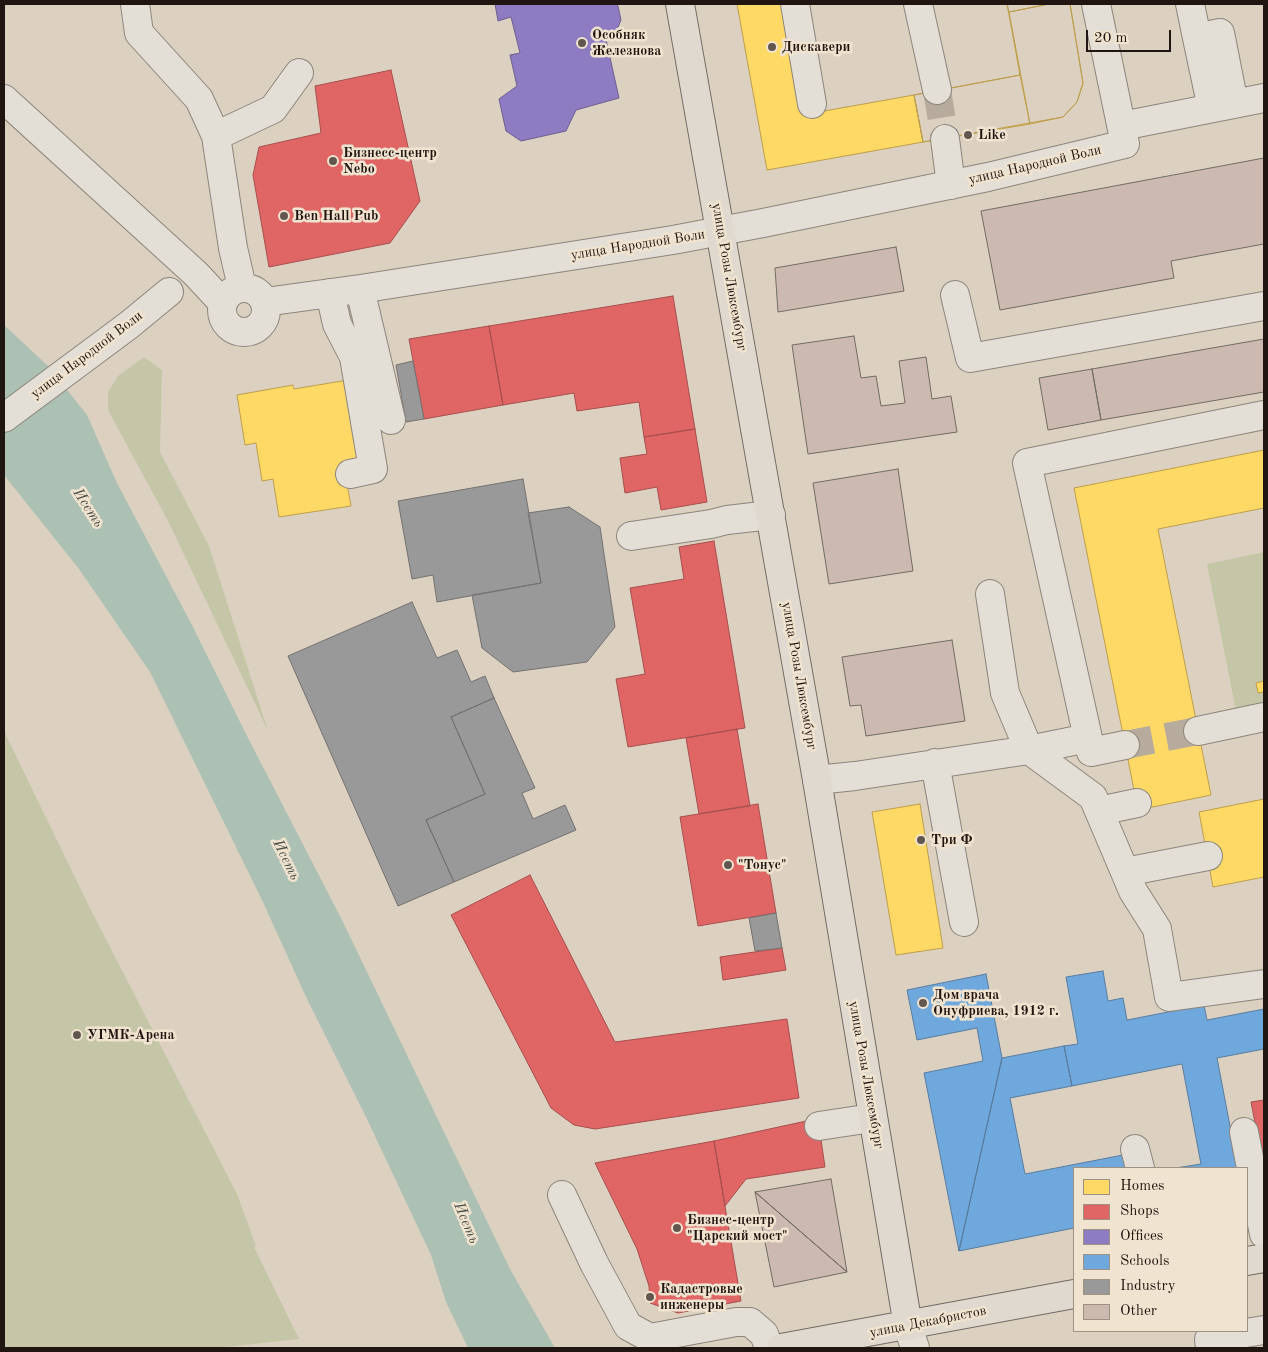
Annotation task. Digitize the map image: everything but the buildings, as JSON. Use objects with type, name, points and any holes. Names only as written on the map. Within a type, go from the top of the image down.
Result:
[{"type":"main road","name":"улица Розы Люксембург","points":[[680,4],[817,780],[872,1118],[912,1337]]},
{"type":"main road","points":[[1248,1261],[1264,1258]]},
{"type":"main road","name":"улица Декабристов","points":[[781,1348],[912,1337],[1073,1294]]},
{"type":"street","points":[[4,100],[196,274],[232,294],[257,291],[265,302],[266,316],[259,327],[247,333],[235,331],[226,324],[221,313],[232,294],[233,248],[216,136],[199,100],[139,33],[135,4]]},
{"type":"street","points":[[795,4],[812,104]]},
{"type":"street","points":[[918,4],[937,90]]},
{"type":"street","points":[[1096,4],[1123,135]]},
{"type":"street","points":[[1190,4],[1197,38],[1220,33],[1223,106]]},
{"type":"street","points":[[216,136],[273,109],[299,73]]},
{"type":"street","name":"улица Народной Воли","points":[[265,302],[360,289],[721,231],[952,185],[1223,106],[1264,98]]},
{"type":"street","points":[[945,138],[952,185]]},
{"type":"street","points":[[360,289],[391,420]]},
{"type":"street","name":"улица Народной Воли","points":[[4,418],[129,325],[169,292]]},
{"type":"street","points":[[330,293],[337,324],[354,357],[373,469],[350,474]]},
{"type":"street","points":[[955,295],[970,358],[1264,306]]},
{"type":"street","points":[[1125,745],[1091,752],[1027,463],[1264,415]]},
{"type":"street","points":[[631,536],[726,520],[771,516]]},
{"type":"street","points":[[990,594],[1005,694],[1029,750],[1093,797],[1133,891],[1157,929],[1169,997],[1264,984]]},
{"type":"street","points":[[1198,731],[1264,718]]},
{"type":"street","points":[[817,780],[1029,750],[1088,738]]},
{"type":"street","points":[[935,764],[964,922]]},
{"type":"street","points":[[1099,811],[1137,803]]},
{"type":"street","points":[[1125,872],[1208,856]]},
{"type":"street","points":[[819,1126],[872,1118]]},
{"type":"street","points":[[1244,1132],[1264,1234]]},
{"type":"street","points":[[562,1195],[594,1263],[628,1326],[650,1338],[736,1322],[750,1322],[764,1334],[769,1348]]},
{"type":"street","points":[[1210,1348],[1208,1339],[1264,1330]]},
{"type":"shaded area","points":[[144,357],[162,370],[160,452],[209,546],[268,731],[169,523],[108,410],[108,392],[118,376]]},
{"type":"shaded area","points":[[1264,552],[1264,705],[1236,711],[1207,564]]},
{"type":"shaded area","name":"УГМК-Арена","points":[[4,731],[90,908],[237,1194],[256,1246],[254,1247],[299,1339],[217,1348],[4,1348]]},
{"type":"water","name":"Исеть","points":[[4,325],[48,366],[87,415],[117,483],[193,627],[342,920],[510,1269],[555,1348],[468,1348],[446,1302],[431,1255],[366,1117],[307,999],[262,900],[150,672],[79,569],[4,475]]},
{"type":"tunnel","points":[[937,90],[945,139]]},
{"type":"tunnel","points":[[1125,745],[1198,731]]},
{"type":"place","name":"Особняк Железнова","points":[[582,43]]},
{"type":"place","name":"Дискавери","points":[[772,47]]},
{"type":"place","name":"Like","points":[[968,135]]},
{"type":"place","name":"Бизнесс-центр Nebo","points":[[333,161]]},
{"type":"place","name":"Ben Hall Pub","points":[[284,216]]},
{"type":"place","name":"Три Ф","points":[[921,840]]},
{"type":"place","name":"\"Тонус\"","points":[[728,865]]},
{"type":"place","name":"Дом врача Онуфриева, 1912 г.","points":[[923,1003]]},
{"type":"place","name":"УГМК-Арена","points":[[77,1035]]},
{"type":"place","name":"Бизнес-центр \"Царский мост\"","points":[[677,1228]]},
{"type":"place","name":"Кадастровые инженеры","points":[[650,1297]]}]
